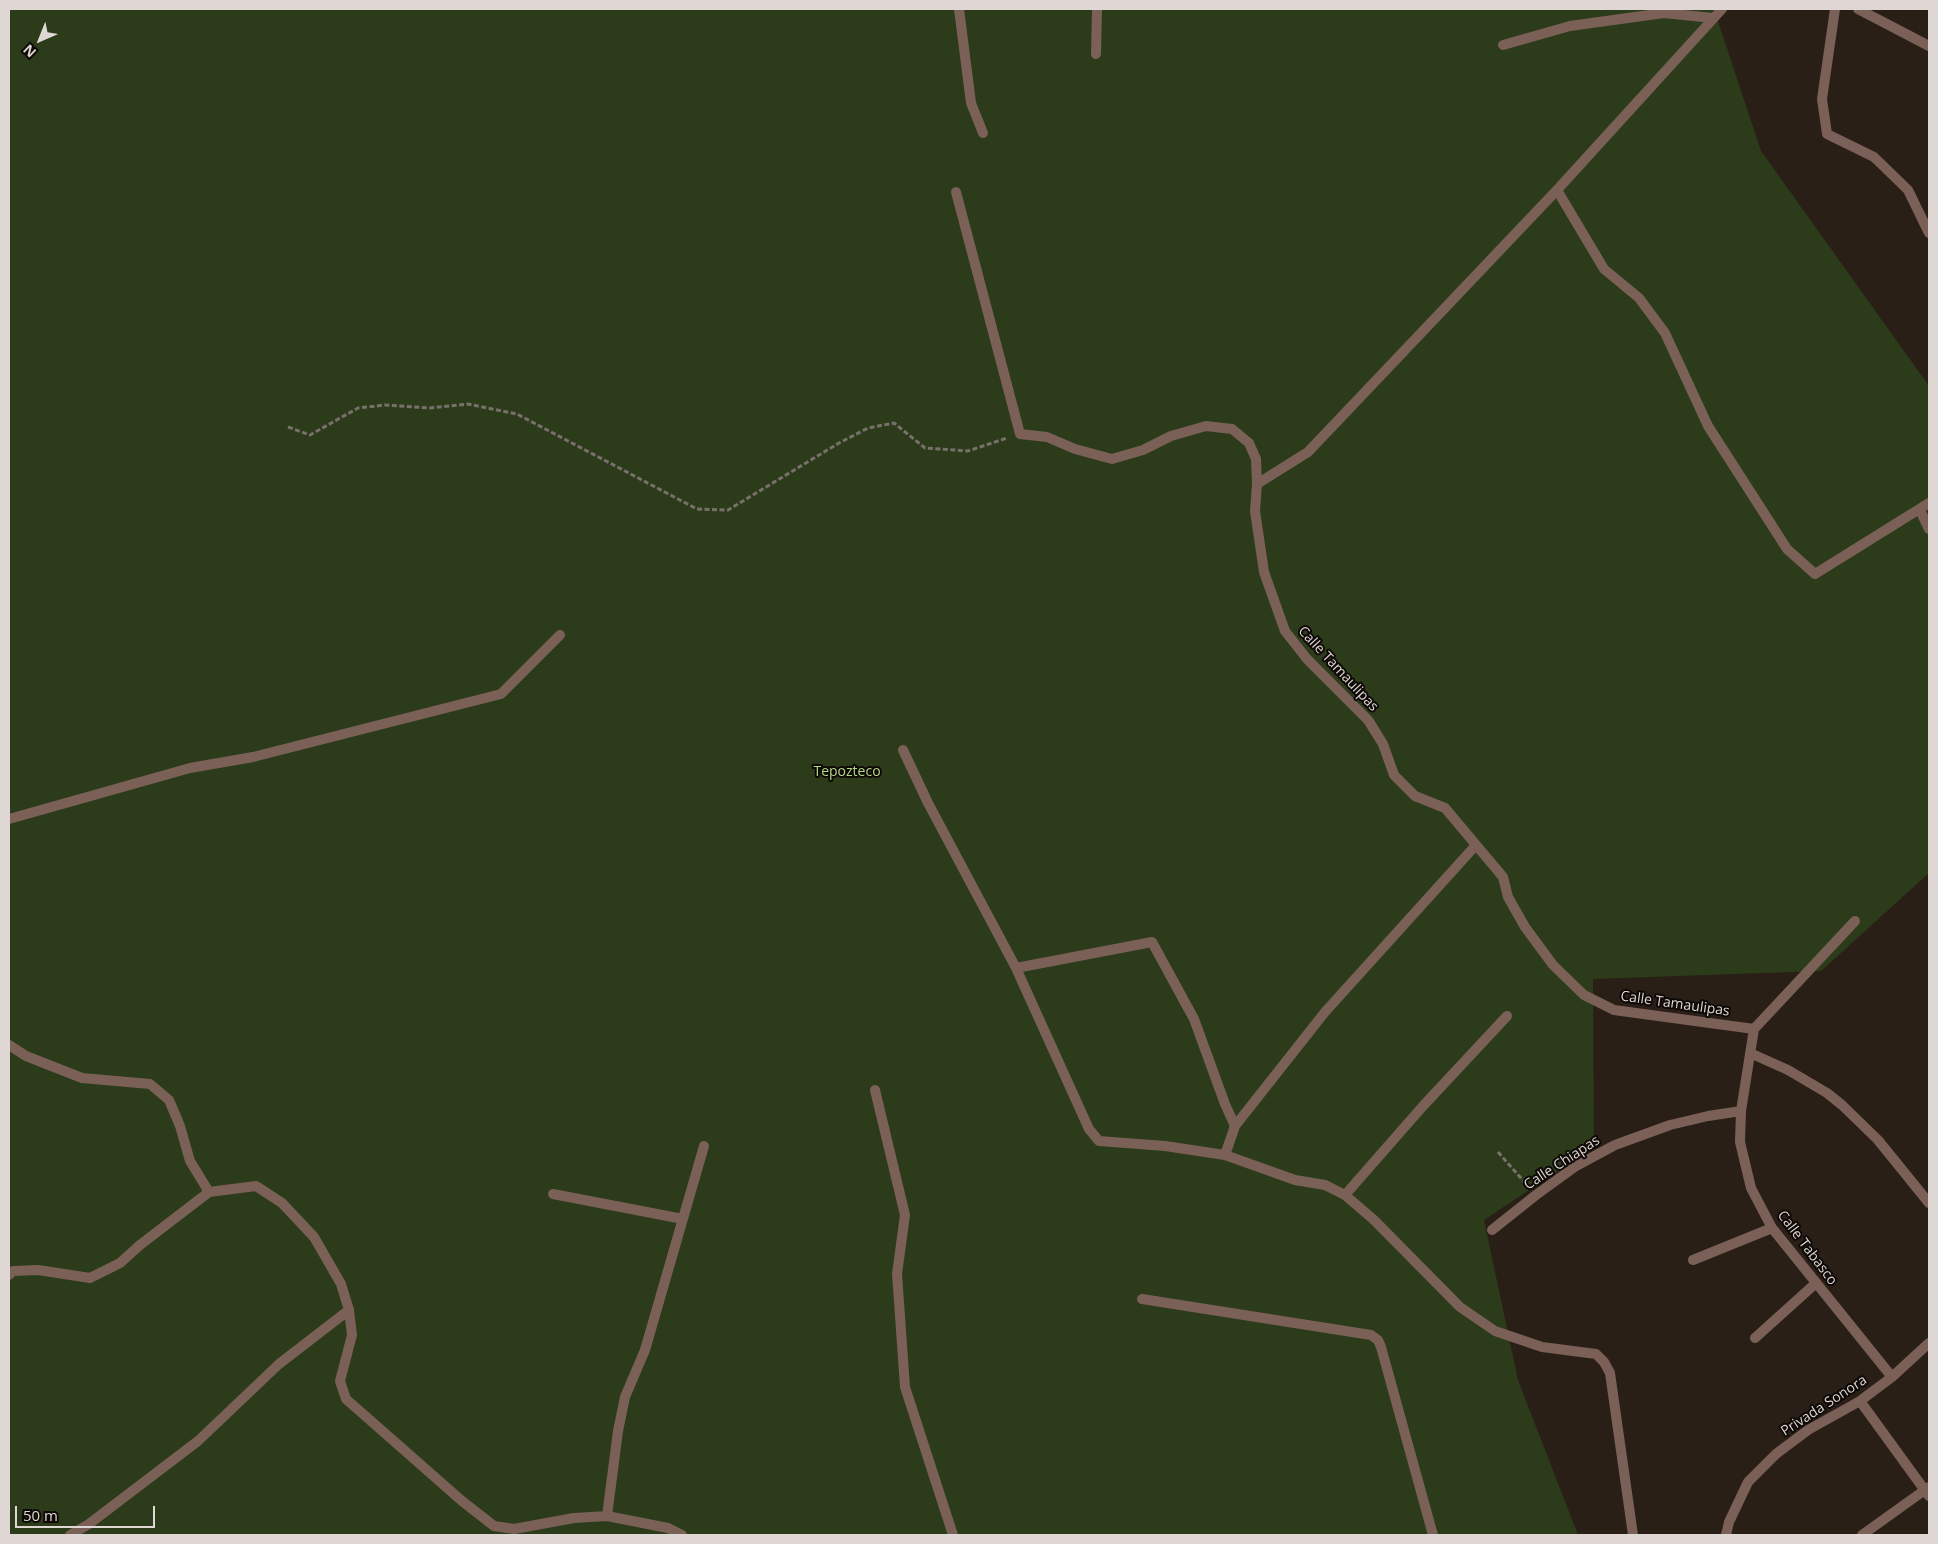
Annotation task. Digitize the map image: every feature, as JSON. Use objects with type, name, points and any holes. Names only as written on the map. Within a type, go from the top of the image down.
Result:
[{"type":"street","points":[[959,9],[971,103],[983,133]]},
{"type":"street","points":[[1096,54],[1097,9]]},
{"type":"street","points":[[1257,484],[1308,452],[1557,190],[1722,9]]},
{"type":"street","points":[[1835,9],[1822,98],[1827,134],[1874,158],[1908,190],[1929,233]]},
{"type":"street","points":[[1858,9],[1929,46]]},
{"type":"street","points":[[1503,45],[1570,26],[1664,13],[1713,18]]},
{"type":"street","points":[[1557,190],[1604,269],[1639,298],[1665,333],[1708,426],[1787,549],[1815,574],[1929,503]]},
{"type":"street","points":[[956,192],[1020,434]]},
{"type":"street","name":"Calle Tamaulipas","points":[[1020,434],[1047,437],[1075,449],[1112,459],[1143,450],[1171,436],[1206,426],[1232,429],[1249,443],[1256,459],[1255,511],[1264,572],[1285,631],[1307,659],[1368,720],[1383,744],[1394,775],[1415,796],[1445,808],[1503,877],[1508,897],[1525,926],[1553,965],[1584,995],[1614,1010],[1754,1029]]},
{"type":"street","points":[[1920,510],[1929,529]]},
{"type":"street","points":[[9,819],[190,768],[253,757],[501,694],[560,636]]},
{"type":"street","points":[[903,750],[933,812],[1016,968],[1089,1129],[1099,1141],[1165,1146],[1225,1155],[1295,1180],[1325,1185],[1345,1195],[1374,1220],[1460,1307],[1495,1331],[1542,1347],[1596,1354],[1604,1362],[1610,1373],[1633,1535]]},
{"type":"street","points":[[1225,1155],[1235,1126],[1325,1012],[1476,845]]},
{"type":"street","points":[[1754,1029],[1855,921]]},
{"type":"street","points":[[1016,968],[1152,942],[1194,1019],[1235,1126]]},
{"type":"street","points":[[1345,1195],[1423,1106],[1507,1016]]},
{"type":"street","name":"Calle Tabasco","points":[[1754,1029],[1741,1111],[1740,1142],[1751,1188],[1772,1228],[1892,1377]]},
{"type":"street","points":[[9,1045],[26,1056],[82,1078],[150,1084],[169,1100],[180,1126],[190,1161],[210,1192]]},
{"type":"street","points":[[1750,1053],[1788,1070],[1827,1093],[1842,1105],[1878,1140],[1929,1204]]},
{"type":"street","points":[[875,1090],[905,1215],[897,1274],[905,1387],[953,1535]]},
{"type":"street","name":"Calle Chiapas","points":[[1492,1230],[1536,1194],[1576,1166],[1615,1145],[1670,1125],[1741,1111]]},
{"type":"street","points":[[607,1516],[624,1397],[645,1350],[704,1146]]},
{"type":"street","points":[[9,1275],[13,1271],[38,1270],[90,1278],[120,1263],[140,1245],[210,1192],[256,1186],[282,1203],[314,1237],[341,1284],[349,1310],[352,1335],[340,1381],[346,1399],[462,1501],[494,1526],[514,1529],[574,1518],[607,1516],[668,1528],[682,1535]]},
{"type":"street","points":[[553,1194],[684,1219]]},
{"type":"street","points":[[1693,1260],[1772,1228]]},
{"type":"street","points":[[1755,1338],[1816,1283]]},
{"type":"street","points":[[1142,1299],[1371,1336],[1378,1340],[1433,1535]]},
{"type":"street","points":[[70,1535],[89,1524],[198,1441],[279,1364],[349,1310]]},
{"type":"street","points":[[1892,1377],[1929,1343]]},
{"type":"street","name":"Privada Sonora","points":[[1726,1535],[1729,1522],[1748,1482],[1776,1454],[1808,1430],[1860,1401],[1892,1377]]},
{"type":"street","points":[[1860,1401],[1928,1491],[1862,1535]]},
{"type":"path","points":[[288,427],[310,435],[358,408],[386,405],[430,408],[468,404],[517,414],[697,509],[728,510],[839,443],[868,428],[894,424],[925,448],[968,452],[1020,434]]},
{"type":"path","points":[[1498,1152],[1536,1194]]},
{"type":"green space","name":"Tepozteco","points":[[9,9],[1714,9],[1761,151],[1929,386],[1929,873],[1821,971],[1593,979],[1594,1147],[1484,1220],[1518,1380],[1578,1535],[9,1535]]}]
